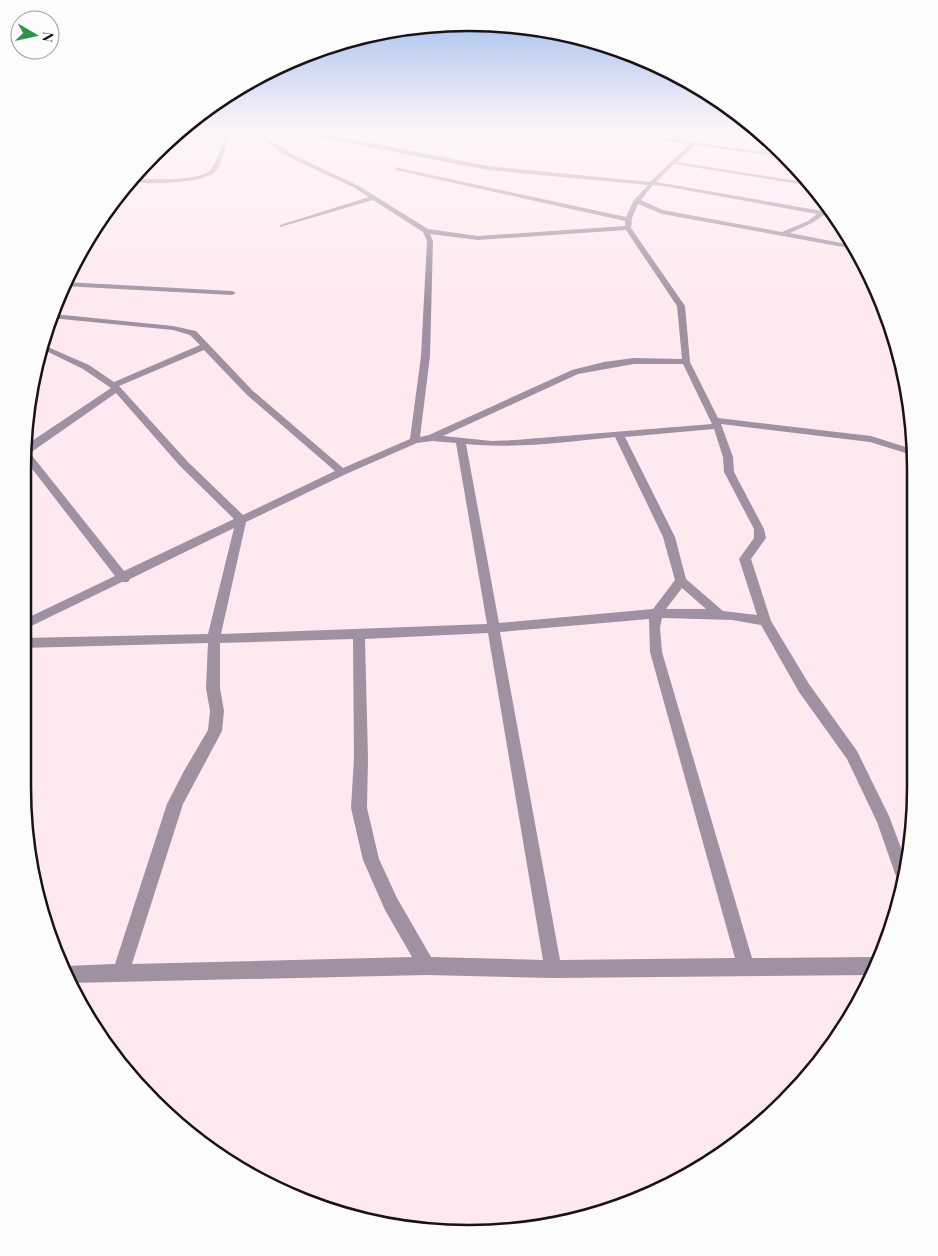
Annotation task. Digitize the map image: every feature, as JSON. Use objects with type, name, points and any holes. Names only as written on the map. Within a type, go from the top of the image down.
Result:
[{"type":"street","points":[[360,190],[426,231],[478,238],[627,224]]},
{"type":"street","points":[[486,190],[627,224],[681,306],[686,362],[716,423],[728,457],[729,472],[759,529],[760,538],[744,559],[765,622],[804,688],[852,755],[884,821],[899,864]]},
{"type":"street","points":[[627,224],[637,200],[647,190]]},
{"type":"street","points":[[691,190],[822,213]]},
{"type":"street","points":[[282,226],[373,198]]},
{"type":"street","points":[[637,200],[643,205],[662,212],[845,246]]},
{"type":"street","points":[[783,234],[810,222],[822,213]]},
{"type":"street","points":[[415,440],[414,424],[423,380],[428,327],[430,241],[426,231]]},
{"type":"street","points":[[72,284],[232,294]]},
{"type":"street","points":[[70,288],[78,284]]},
{"type":"street","points":[[59,317],[173,328],[193,333],[250,393],[342,472]]},
{"type":"street","points":[[32,445],[114,387],[206,346]]},
{"type":"street","points":[[48,349],[86,367],[114,387],[184,464],[240,520]]},
{"type":"street","points":[[431,438],[575,372],[604,365],[634,361],[686,362]]},
{"type":"street","points":[[31,621],[124,578],[240,520],[415,440],[431,438],[461,442],[515,443],[618,435],[716,423],[871,439],[906,450]]},
{"type":"street","points":[[618,435],[669,537],[681,581],[719,614]]},
{"type":"street","points":[[461,442],[553,969]]},
{"type":"street","points":[[31,460],[124,578]]},
{"type":"street","points":[[121,972],[175,804],[189,775],[216,731],[217,710],[213,688],[214,637],[240,520]]},
{"type":"street","points":[[681,581],[654,614],[653,632],[656,652],[746,967]]},
{"type":"street","points":[[31,643],[494,628],[654,614],[719,614],[765,622]]},
{"type":"street","points":[[358,633],[361,758],[359,808],[371,860],[392,904],[426,966]]},
{"type":"street","points":[[73,974],[426,966],[553,969],[868,966]]}]
